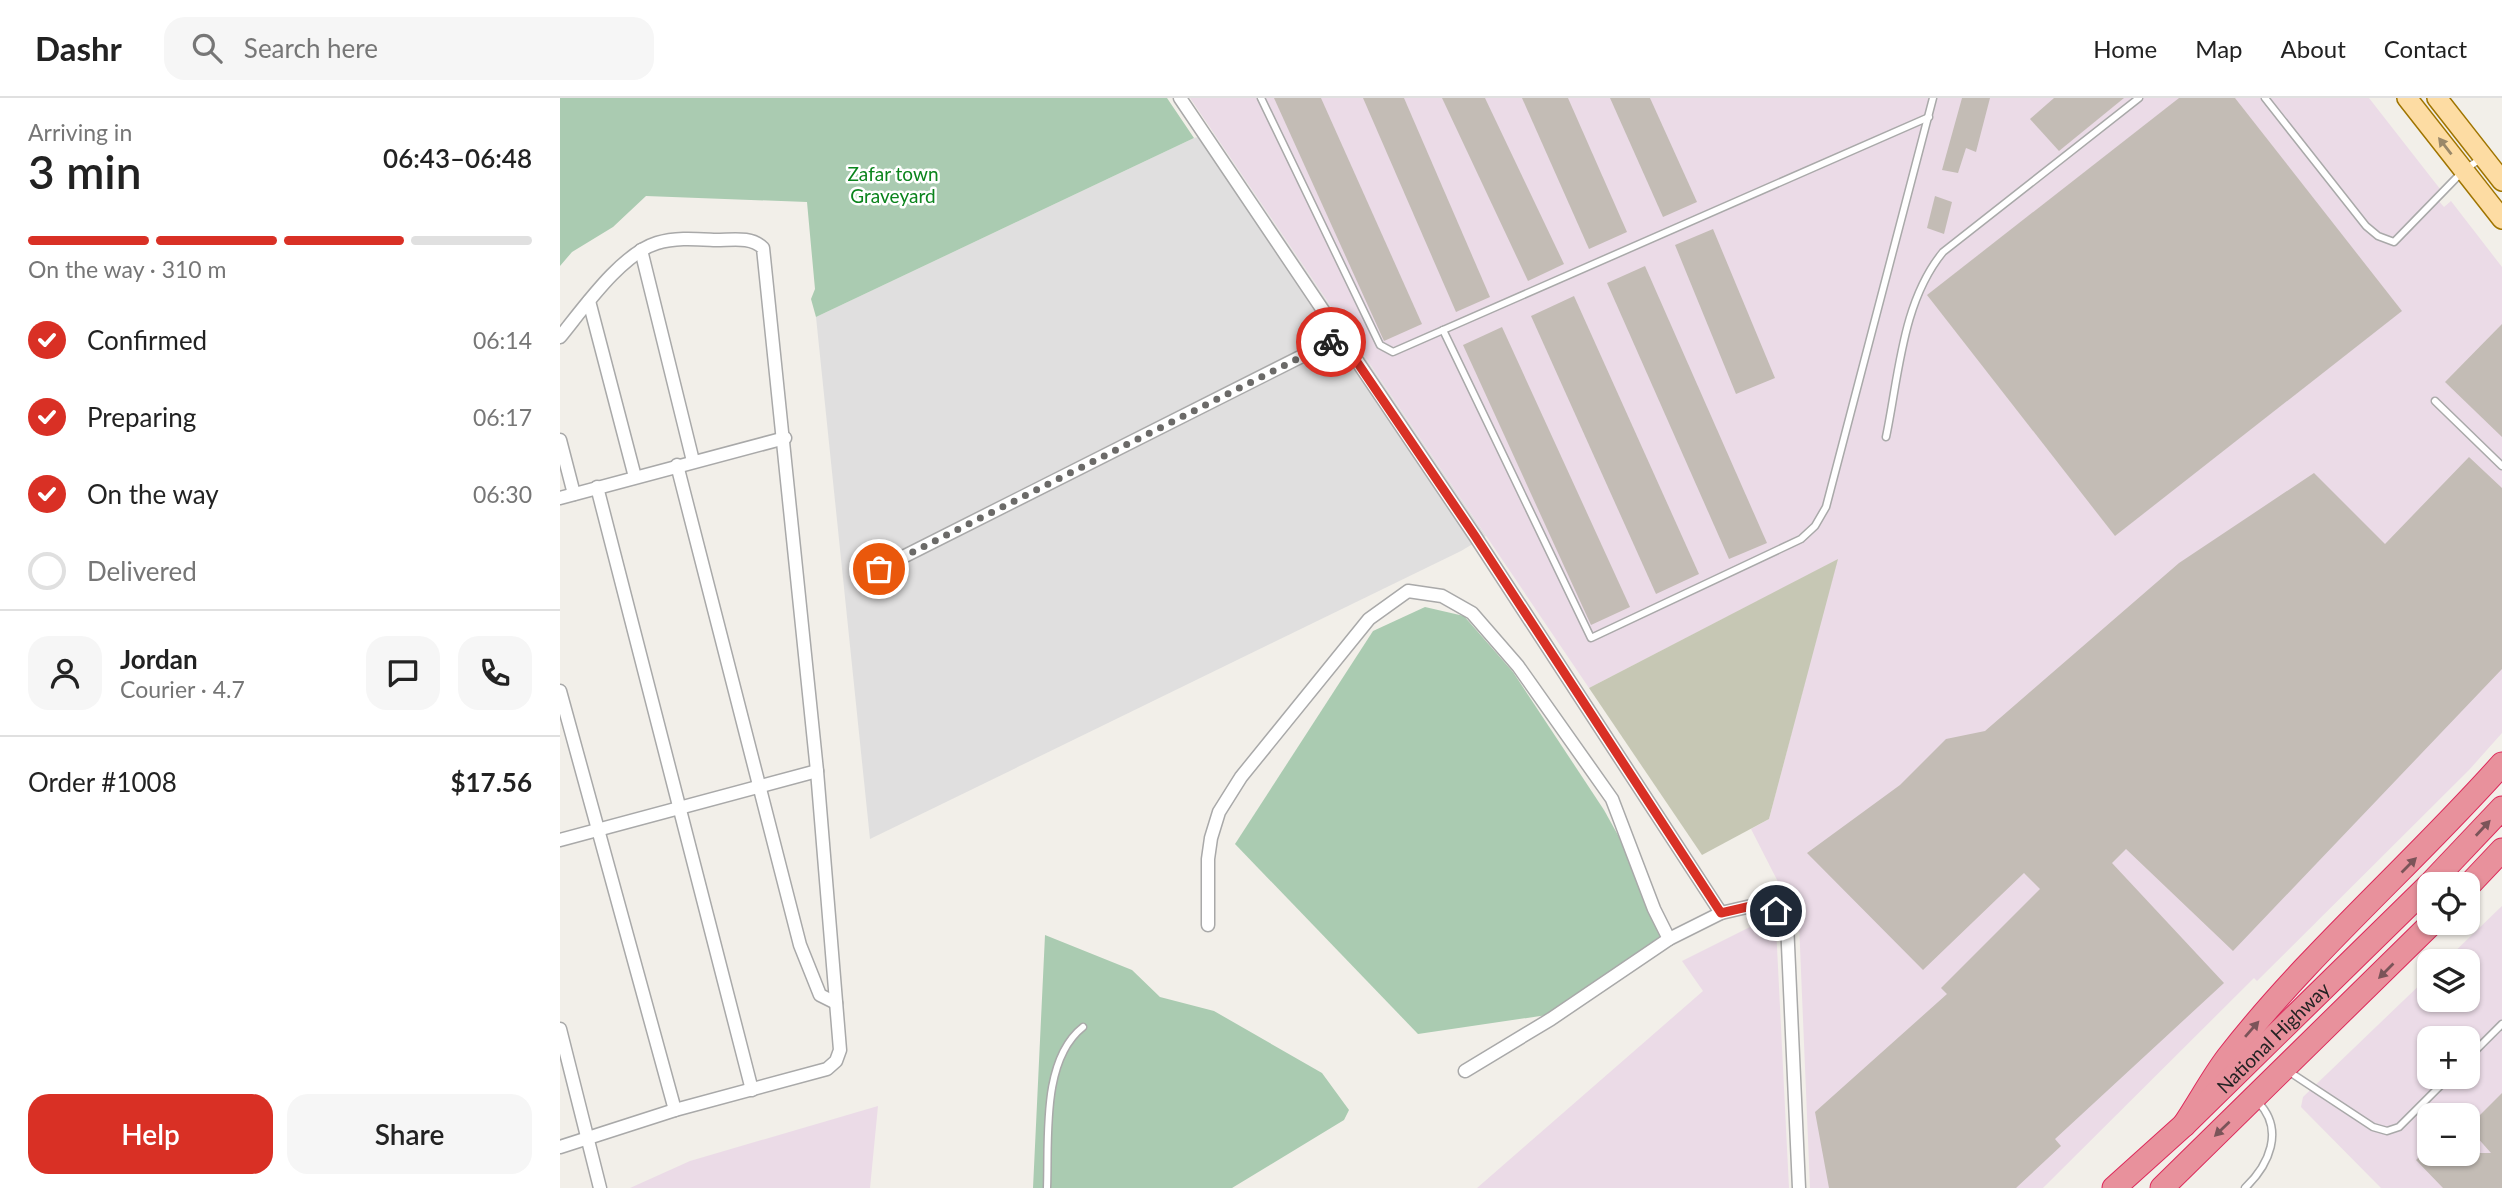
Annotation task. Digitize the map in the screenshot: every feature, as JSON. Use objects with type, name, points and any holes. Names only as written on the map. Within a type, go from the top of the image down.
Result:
[{"type":"highway","points":[[2184,1125],[2227,1058],[2277,1001],[2448,825],[2502,764]]},
{"type":"highway","name":"National Highway","points":[[2441,872],[2502,808]]},
{"type":"highway","points":[[2480,873],[2502,850]]},
{"type":"highway","name":"National Highway","points":[[2114,1188],[2184,1125],[2417,896]]},
{"type":"highway","name":"National Highway","points":[[2167,1187],[2420,935]]},
{"type":"main road","points":[[2407,98],[2502,219]]},
{"type":"main road","points":[[2437,98],[2502,181]]},
{"type":"street","points":[[1180,98],[1475,536],[1721,913]]},
{"type":"street","points":[[560,337],[589,300],[641,250],[655,243],[674,239],[751,240],[763,248],[785,438],[817,771],[839,1050],[836,1061],[827,1069],[675,1111],[560,1147]]},
{"type":"street","points":[[641,250],[693,461]]},
{"type":"street","points":[[589,300],[635,477]]},
{"type":"street","points":[[879,569],[1340,337]]},
{"type":"street","points":[[560,498],[785,438]]},
{"type":"street","points":[[560,440],[574,494]]},
{"type":"street","points":[[677,466],[757,786],[800,945],[820,995],[836,1003]]},
{"type":"street","points":[[597,487],[752,1090]]},
{"type":"street","points":[[1208,925],[1208,859],[1219,813],[1241,777],[1369,619],[1408,591],[1442,596],[1472,613],[1518,666],[1612,799],[1650,899],[1669,939]]},
{"type":"street","points":[[560,691],[675,1111]]},
{"type":"street","points":[[560,840],[817,771]]},
{"type":"street","points":[[1465,1071],[1551,1019],[1669,939],[1721,913],[1764,903],[1787,922],[1799,1188]]},
{"type":"street","points":[[560,1029],[600,1188]]},
{"type":"lane","points":[[1261,98],[1380,345],[1393,352],[1929,117]]},
{"type":"lane","points":[[1443,330],[1591,638],[1801,539],[1815,526],[1826,507],[1933,98]]},
{"type":"lane","points":[[1886,437],[1915,298],[1925,274],[1943,252],[2139,98]]},
{"type":"lane","points":[[2265,98],[2366,226],[2378,236],[2394,242],[2464,170],[2483,157]]},
{"type":"lane","points":[[2435,401],[2502,466]]},
{"type":"lane","points":[[2480,1046],[2502,1024]]},
{"type":"lane","points":[[1047,1188],[1052,1081],[1072,1035],[1083,1027]]},
{"type":"lane","points":[[2286,1069],[2373,1127],[2387,1131],[2399,1127],[2436,1089]]},
{"type":"lane","points":[[2245,1188],[2262,1171],[2272,1143],[2269,1112],[2255,1098]]},
{"type":"shaded area","points":[[1190,98],[2369,98],[2444,194],[2437,199],[2444,207],[2451,201],[2502,267],[2502,733],[2469,770],[2257,981],[2254,978],[2043,1188],[1810,1188],[1799,923],[1751,829],[1769,819],[1837,560],[1589,688]]},
{"type":"shaded area","points":[[1213,133],[1486,536],[1461,551],[870,839],[816,317],[1194,138]]},
{"type":"shaded area","points":[[1838,559],[1769,819],[1702,855],[1589,688]]},
{"type":"shaded area","points":[[2502,906],[2502,1188],[2381,1188],[2301,1107],[2303,1097],[2417,988],[2417,1012],[2480,1012],[2480,949],[2457,949],[2472,935],[2480,935],[2480,927]]},
{"type":"shaded area","points":[[1764,920],[1776,927],[1789,1188],[1477,1188],[1703,991],[1682,961]]},
{"type":"shaded area","points":[[878,1106],[870,1188],[630,1188],[690,1161]]},
{"type":"green space","name":"Zafar town Graveyard","points":[[560,98],[1167,98],[1194,138],[816,317],[811,299],[815,289],[807,202],[646,196],[613,227],[572,252],[560,266]]},
{"type":"green space","points":[[1425,607],[1464,616],[1513,672],[1604,810],[1673,934],[1554,1014],[1418,1034],[1235,844],[1373,631]]},
{"type":"green space","points":[[1045,935],[1132,970],[1160,997],[1214,1011],[1322,1073],[1349,1110],[1344,1120],[1232,1188],[1033,1188]]},
{"type":"building","points":[[1274,98],[1321,98],[1422,324],[1384,341]]},
{"type":"building","points":[[1363,98],[1404,98],[1490,297],[1456,312]]},
{"type":"building","points":[[1442,98],[1485,98],[1564,264],[1528,281]]},
{"type":"building","points":[[1522,98],[1568,98],[1627,232],[1589,249]]},
{"type":"building","points":[[1610,98],[1650,98],[1697,202],[1663,217]]},
{"type":"building","points":[[1962,98],[1990,98],[1976,152],[1966,148],[1958,173],[1942,170]]},
{"type":"building","points":[[2054,98],[2124,98],[2059,151],[2030,119]]},
{"type":"building","points":[[2179,98],[2235,98],[2402,311],[2115,536],[1927,295]]},
{"type":"building","points":[[1935,196],[1952,202],[1944,234],[1927,228]]},
{"type":"building","points":[[1713,229],[1775,378],[1736,394],[1675,245]]},
{"type":"building","points":[[1645,266],[1767,543],[1729,559],[1607,283]]},
{"type":"building","points":[[1574,296],[1699,574],[1656,594],[1531,316]]},
{"type":"building","points":[[2502,324],[2502,437],[2445,382]]},
{"type":"building","points":[[1502,327],[1630,607],[1591,625],[1463,345]]},
{"type":"building","points":[[2469,457],[2502,488],[2502,669],[2233,951],[2126,849],[2112,863],[2224,983],[2055,1139],[2061,1146],[2016,1188],[1829,1188],[1815,1112],[1947,994],[1941,988],[2040,889],[2024,873],[1923,970],[1807,853],[1900,785],[1946,739],[1985,731],[2179,563],[2314,473],[2385,544]]},
{"type":"building","points":[[2502,1093],[2502,1188],[2443,1188],[2422,1166],[2480,1166],[2480,1153],[2491,1153],[2480,1141],[2480,1115]]},
{"type":"way so far","points":[[879,569],[1331,342]]},
{"type":"route","points":[[1331,342],[1340,337],[1475,536],[1721,913],[1764,903],[1776,911]]}]
